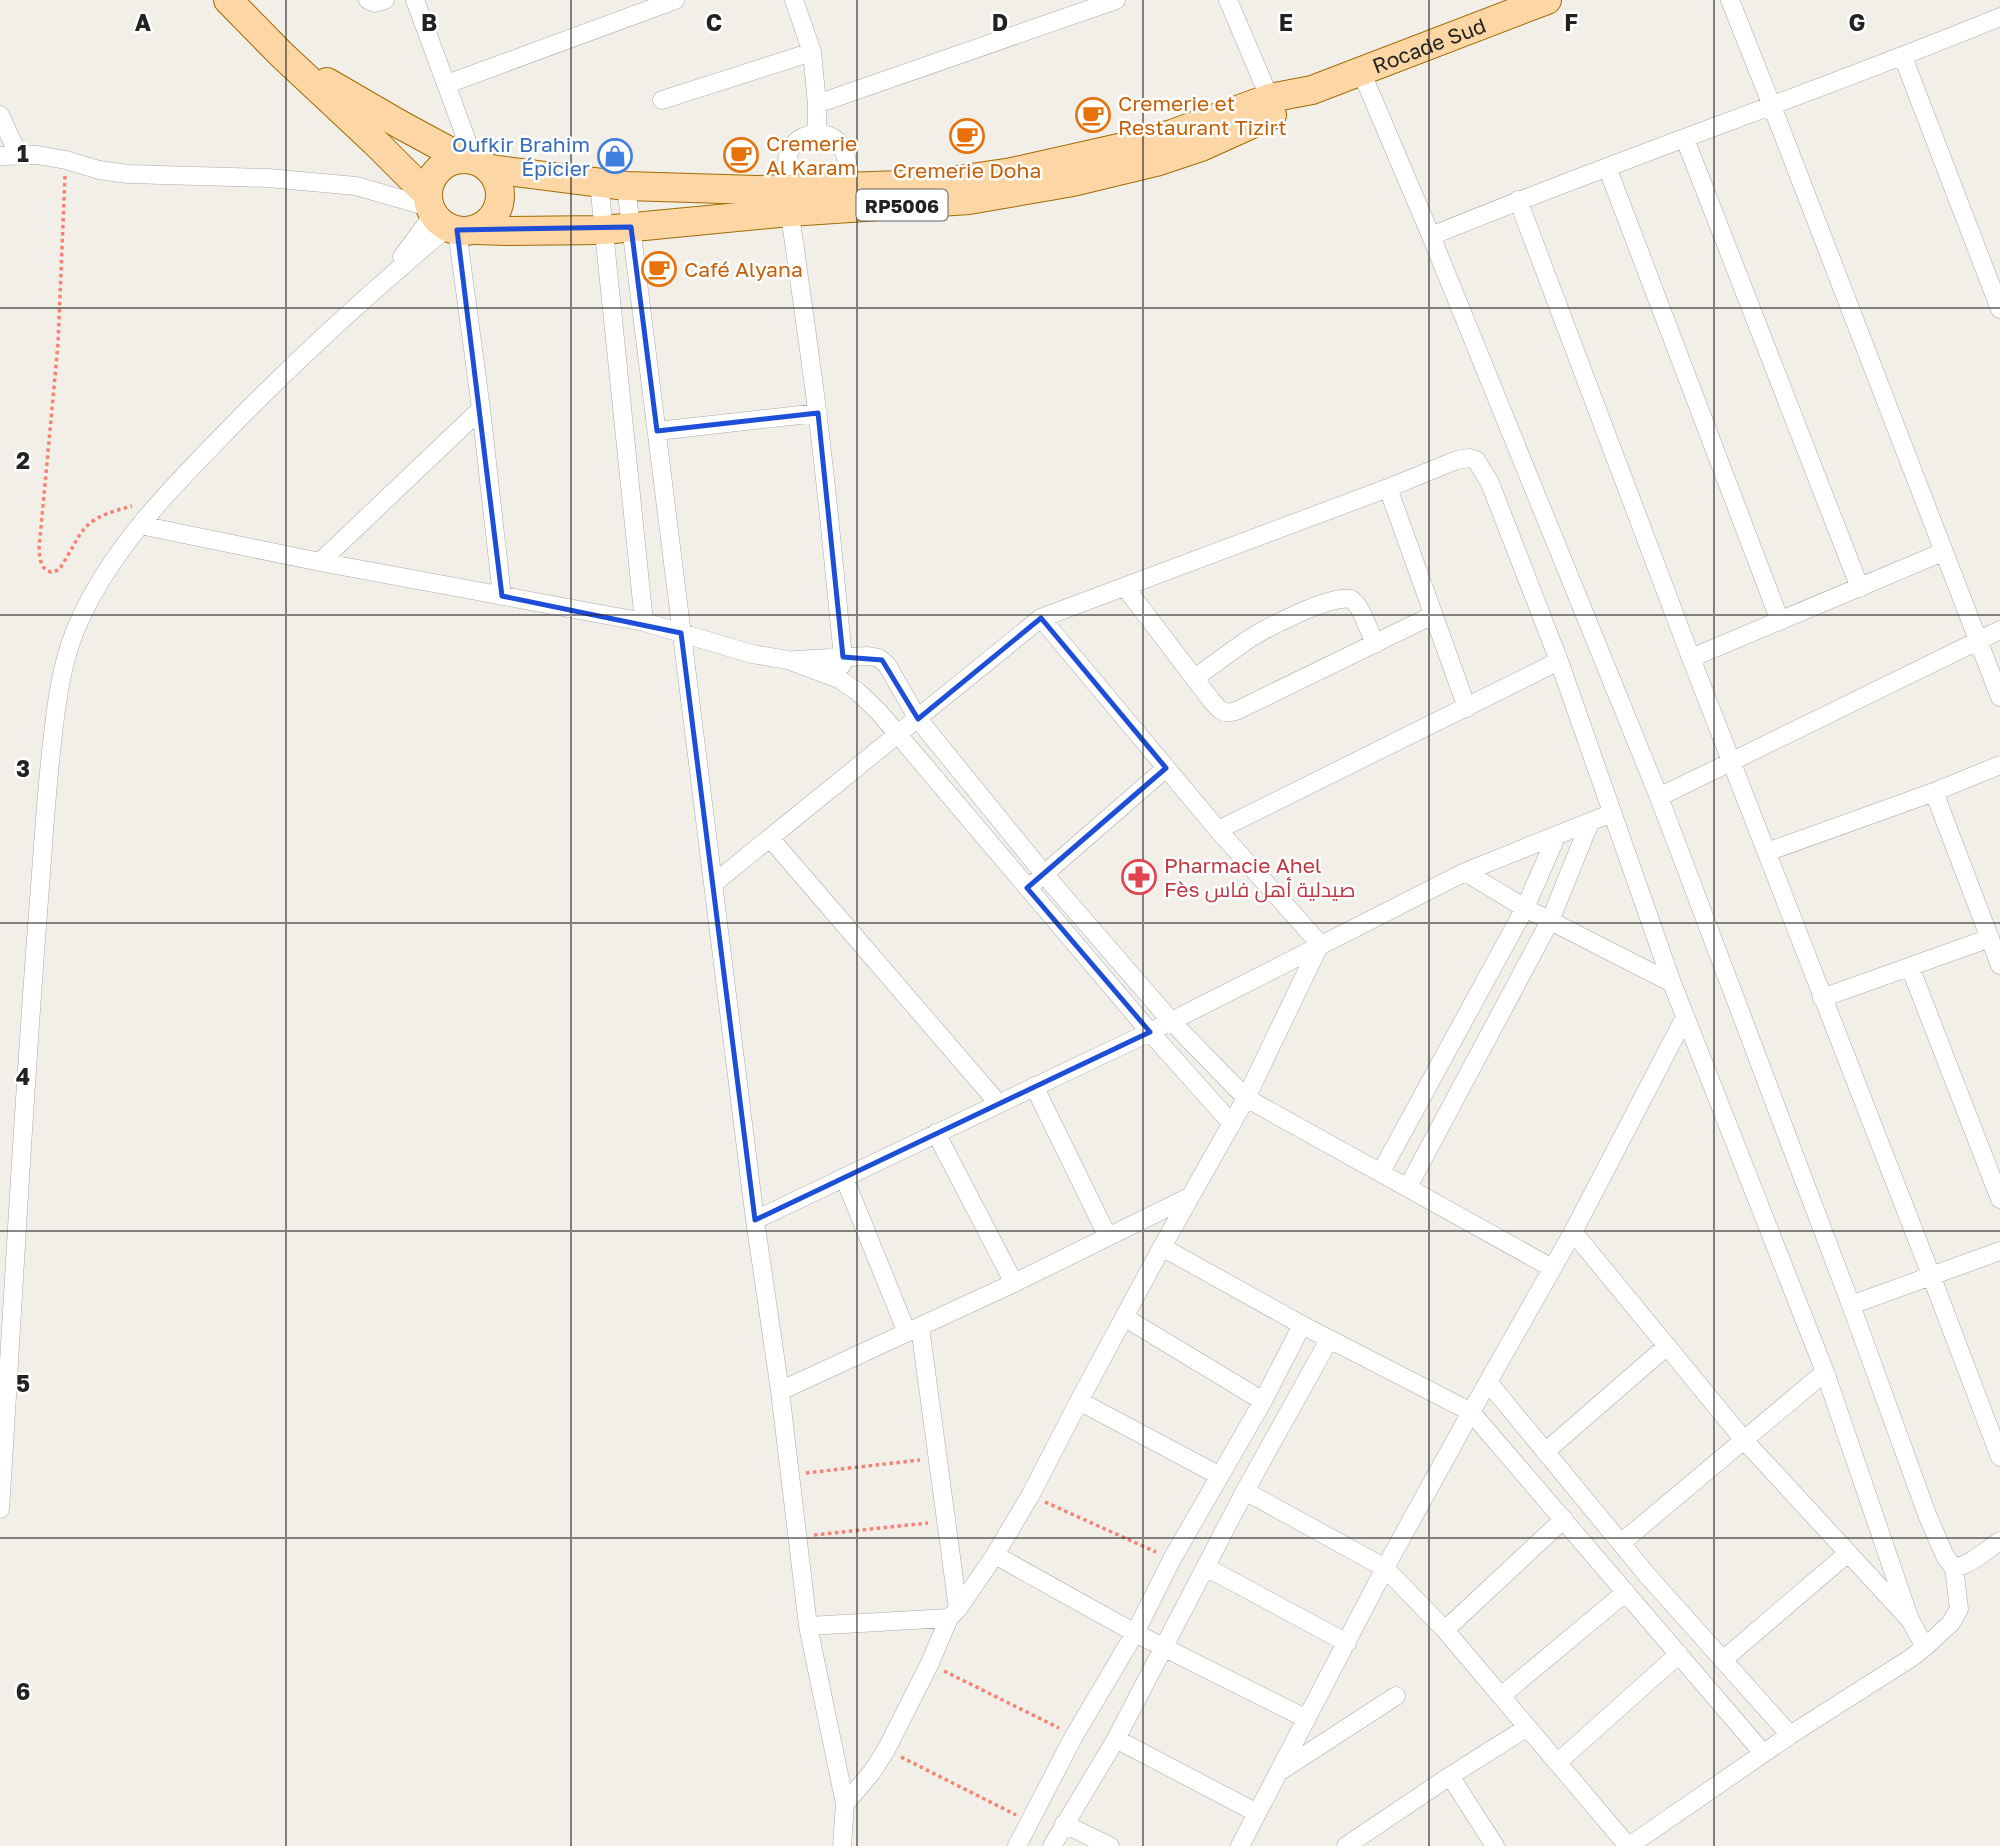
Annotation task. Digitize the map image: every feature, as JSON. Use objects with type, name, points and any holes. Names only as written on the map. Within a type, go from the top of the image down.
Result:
[{"type":"main road","name":"RP5006","points":[[228,0],[375,142],[444,217],[508,231],[603,230],[789,201],[849,198],[969,200],[1073,182],[1156,162],[1191,150],[1273,106]]},
{"type":"main road","name":"Rocade Sud","points":[[1273,106],[1547,0]]},
{"type":"main road","name":"RP5006","points":[[281,54],[401,125],[475,162],[612,184],[757,190],[789,201]]},
{"type":"main road","points":[[451,160],[475,162],[497,180],[499,204],[494,215],[485,224],[444,217],[429,183],[433,174],[451,160]]},
{"type":"street","points":[[368,0],[375,3],[385,0]]},
{"type":"street","points":[[415,0],[475,162]]},
{"type":"street","points":[[447,84],[675,0]]},
{"type":"street","points":[[794,0],[812,52],[817,134]]},
{"type":"street","points":[[817,104],[1116,0]]},
{"type":"street","points":[[1228,0],[1273,106]]},
{"type":"street","points":[[1730,0],[2000,697]]},
{"type":"street","points":[[1431,236],[1518,200],[1903,57],[2000,17]]},
{"type":"street","points":[[662,100],[812,52]]},
{"type":"street","points":[[1903,57],[2000,309]]},
{"type":"street","points":[[1245,1491],[1385,1567],[1446,1630],[1628,1846],[1790,1735],[1911,1658],[1951,1623],[1959,1609],[1954,1567],[1950,1564],[1928,1517],[1659,797],[1362,71]]},
{"type":"street","points":[[0,115],[18,154]]},
{"type":"street","points":[[839,679],[843,657],[818,413],[789,201],[788,155],[799,139],[817,134],[827,135],[842,147],[846,155],[849,198]]},
{"type":"street","points":[[1685,139],[1860,588]]},
{"type":"street","points":[[0,156],[37,155],[128,174],[268,178],[356,186],[444,217]]},
{"type":"street","points":[[1607,167],[1780,621]]},
{"type":"street","points":[[612,184],[631,227],[808,1626],[845,1804],[842,1846]]},
{"type":"street","points":[[612,184],[603,230],[644,622]]},
{"type":"street","points":[[1518,200],[1691,658],[2000,1457]]},
{"type":"street","points":[[0,1509],[32,992],[54,722],[74,632],[107,571],[139,525],[163,498],[298,360],[383,282],[444,217]]},
{"type":"street","points":[[444,217],[481,409],[502,596]]},
{"type":"street","points":[[320,562],[481,409]]},
{"type":"street","points":[[657,431],[818,413]]},
{"type":"street","points":[[713,884],[1041,618],[1457,460],[1469,458],[1477,461],[1490,483],[1559,661],[1672,983],[1825,1372],[1910,1620],[1925,1647]]},
{"type":"street","points":[[1388,488],[1467,708]]},
{"type":"street","points":[[139,525],[320,562],[644,622],[752,654],[788,660],[839,679],[878,711],[1150,1032],[1232,1124]]},
{"type":"street","points":[[1691,658],[1944,552]]},
{"type":"street","points":[[1125,587],[1222,712],[1230,713],[1433,615]]},
{"type":"street","points":[[1194,678],[1265,629],[1340,599],[1350,599],[1356,604],[1375,644]]},
{"type":"street","points":[[1041,618],[1218,830],[1320,944]]},
{"type":"street","points":[[1659,797],[2000,630]]},
{"type":"street","points":[[788,660],[874,657],[885,662],[918,719],[1044,874],[1171,1021],[1246,1098],[1552,1268]]},
{"type":"street","points":[[1218,830],[1559,661]]},
{"type":"street","points":[[1767,852],[1934,792],[2000,765]]},
{"type":"street","points":[[1027,888],[1166,768]]},
{"type":"street","points":[[1934,792],[2000,965]]},
{"type":"street","points":[[755,1220],[1150,1032],[1465,872],[1612,813]]},
{"type":"street","points":[[1408,1188],[1550,921],[1590,821]]},
{"type":"street","points":[[1381,1172],[1525,908],[1557,835]]},
{"type":"street","points":[[770,838],[998,1103]]},
{"type":"street","points":[[1465,872],[1525,908],[1672,983]]},
{"type":"street","points":[[1822,998],[1990,938]]},
{"type":"street","points":[[845,1804],[872,1772],[886,1750],[953,1613],[995,1555],[1030,1496],[1124,1317],[1246,1098],[1320,944]]},
{"type":"street","points":[[1910,967],[2000,1199]]},
{"type":"street","points":[[1240,1846],[1385,1567],[1573,1232],[1685,1017]]},
{"type":"street","points":[[1034,1086],[1108,1237]]},
{"type":"street","points":[[936,1133],[1014,1283]]},
{"type":"street","points":[[844,1177],[914,1330],[939,1458],[947,1521],[953,1613]]},
{"type":"street","points":[[780,1391],[1014,1283],[1191,1196]]},
{"type":"street","points":[[1573,1232],[1744,1440],[1910,1620]]},
{"type":"street","points":[[1162,1247],[1329,1340],[1471,1412],[1763,1753]]},
{"type":"street","points":[[1851,1306],[2000,1251]]},
{"type":"street","points":[[1124,1317],[1263,1401]]},
{"type":"street","points":[[1017,1846],[1074,1736],[1136,1633],[1172,1559],[1263,1401],[1302,1325]]},
{"type":"street","points":[[1052,1846],[1116,1739],[1245,1491],[1329,1340]]},
{"type":"street","points":[[1545,1452],[1667,1346]]},
{"type":"street","points":[[1621,1543],[1825,1372]]},
{"type":"street","points":[[1488,1382],[1621,1543],[1790,1735]]},
{"type":"street","points":[[1079,1401],[1220,1476]]},
{"type":"street","points":[[1446,1630],[1564,1519]]},
{"type":"street","points":[[1954,1567],[1968,1563],[2000,1541]]},
{"type":"street","points":[[1723,1660],[1848,1553]]},
{"type":"street","points":[[995,1555],[1136,1633],[1307,1719]]},
{"type":"street","points":[[1206,1567],[1347,1643]]},
{"type":"street","points":[[1501,1696],[1626,1592]]},
{"type":"street","points":[[808,1626],[953,1613]]},
{"type":"street","points":[[1557,1763],[1679,1654]]},
{"type":"street","points":[[1279,1772],[1396,1696]]},
{"type":"street","points":[[1346,1846],[1366,1841],[1450,1776],[1526,1728]]},
{"type":"street","points":[[1116,1739],[1257,1813]]},
{"type":"street","points":[[1450,1776],[1495,1846]]},
{"type":"street","points":[[1064,1824],[1110,1846]]},
{"type":"path","points":[[66,160],[58,344],[39,549],[43,566],[48,571],[59,570],[83,528],[100,515],[163,498]]},
{"type":"path","points":[[790,1475],[939,1458]]},
{"type":"path","points":[[1030,1496],[1172,1559]]},
{"type":"path","points":[[798,1536],[947,1521]]},
{"type":"path","points":[[930,1663],[1074,1736]]},
{"type":"path","points":[[886,1750],[1028,1821]]},
{"type":"highlighted area","points":[[631,227],[657,431],[818,413],[843,657],[882,660],[918,719],[1041,618],[1166,768],[1027,888],[1150,1032],[755,1220],[681,633],[502,596],[457,230]]},
{"type":"place","name":"Cremerie et Restaurant Tizirt","points":[[1093,115]]},
{"type":"place","name":"Cremerie Doha","points":[[967,136]]},
{"type":"place","name":"Cremerie Al Karam","points":[[741,155]]},
{"type":"place","name":"Oufkir Brahim Épicier","points":[[615,156]]},
{"type":"place","name":"Café Alyana","points":[[659,269]]},
{"type":"place","name":"Pharmacie Ahel Fès صيدلية أهل فاس","points":[[1139,877]]}]
